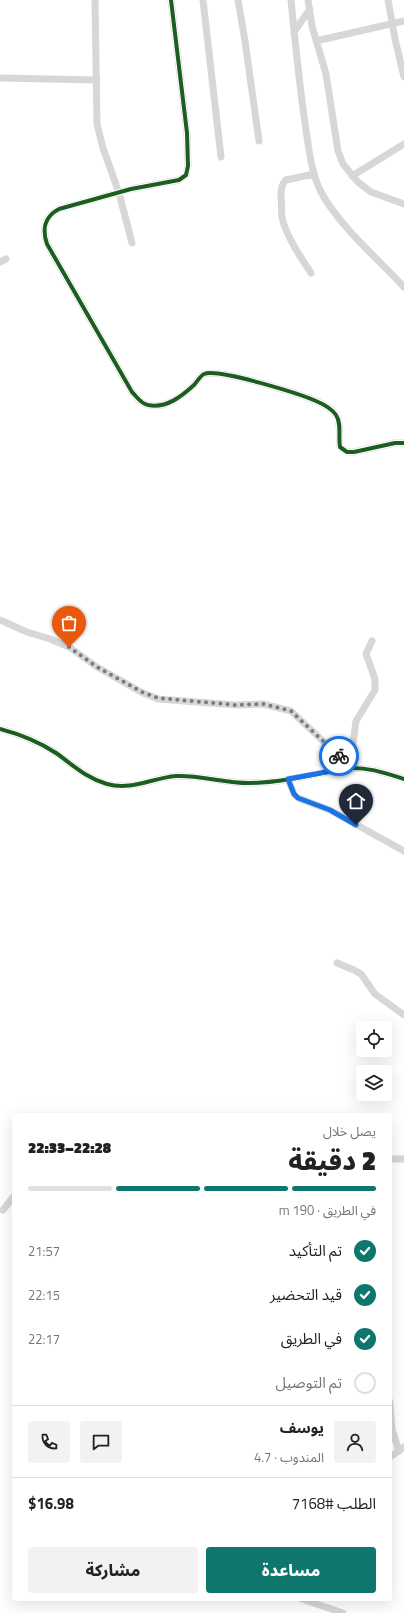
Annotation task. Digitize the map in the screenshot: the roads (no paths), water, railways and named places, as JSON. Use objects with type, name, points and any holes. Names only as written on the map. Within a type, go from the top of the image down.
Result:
[{"type":"street","points":[[95,0],[97,124],[103,148],[119,193],[132,243]]},
{"type":"street","points":[[171,0],[187,133],[188,171],[186,175],[179,180],[140,187],[59,209],[53,212],[44,226],[44,234],[47,244],[132,392],[140,401],[148,405],[164,405],[172,402],[184,394],[204,374],[214,373],[264,385],[316,401],[331,410],[339,420],[338,438],[340,447],[347,452],[354,452],[395,443],[404,443]]},
{"type":"street","points":[[203,0],[221,157]]},
{"type":"street","points":[[238,0],[259,141]]},
{"type":"street","points":[[290,0],[300,88],[314,174],[322,194],[336,216],[404,287]]},
{"type":"street","points":[[308,0],[316,41],[326,74],[338,151],[343,164],[352,176],[371,192],[404,204]]},
{"type":"street","points":[[388,0],[404,77]]},
{"type":"street","points":[[294,32],[310,9]]},
{"type":"street","points":[[316,41],[404,21]]},
{"type":"street","points":[[0,78],[97,80]]},
{"type":"street","points":[[352,176],[404,144]]},
{"type":"street","points":[[311,272],[286,228],[282,217],[281,190],[283,183],[286,180],[314,174]]},
{"type":"street","points":[[0,620],[27,632],[69,647],[97,667],[142,692],[158,698],[236,705],[263,704],[291,711],[347,766]]},
{"type":"street","points":[[347,766],[352,752],[356,722],[375,690],[374,679],[366,654],[372,641]]},
{"type":"street","points":[[0,729],[21,735],[40,744],[86,776],[116,786],[131,786],[175,776],[248,783],[288,779],[347,766],[371,769],[404,779]]},
{"type":"street","points":[[288,779],[294,794],[298,798],[330,810],[404,851]]},
{"type":"street","points":[[337,963],[361,974],[376,994],[404,1015]]},
{"type":"street","points":[[392,1159],[404,1159]]},
{"type":"street","points":[[3,1210],[12,1199]]},
{"type":"street","points":[[392,1429],[401,1449],[392,1456]]},
{"type":"street","points":[[308,1601],[343,1613]]}]
